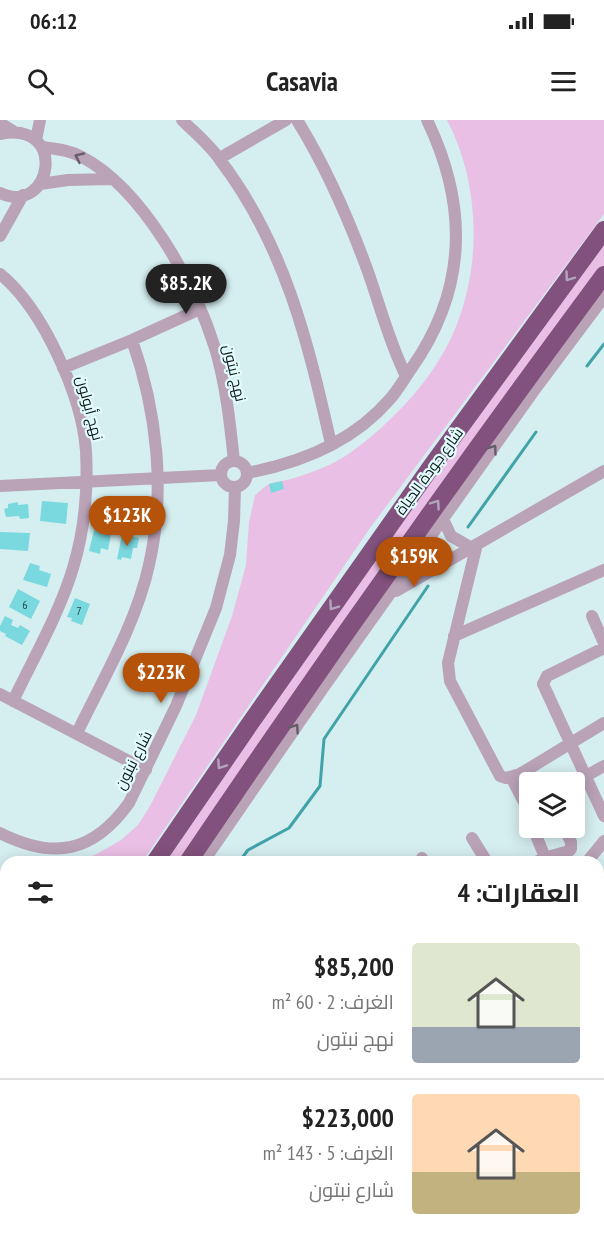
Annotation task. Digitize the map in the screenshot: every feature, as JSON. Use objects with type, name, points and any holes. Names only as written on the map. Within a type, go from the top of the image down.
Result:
[{"type":"highway","name":"شارع جودة الحياة","points":[[159,856],[431,467],[604,230]]},
{"type":"highway","name":"شارع جودة الحياة","points":[[192,856],[338,642],[465,463],[604,275]]},
{"type":"street","points":[[40,120],[39,144],[47,166],[40,184]]},
{"type":"street","points":[[182,120],[220,158],[279,259],[313,363],[331,444]]},
{"type":"street","points":[[220,158],[286,120]]},
{"type":"street","points":[[297,120],[319,158],[354,234],[392,347],[406,376]]},
{"type":"street","points":[[247,473],[280,467],[312,455],[374,415],[390,399],[427,346],[446,306],[454,267],[456,217],[445,162],[427,120]]},
{"type":"street","points":[[0,123],[15,128]]},
{"type":"street","points":[[0,134],[15,128]]},
{"type":"street","name":"نهج نبتون","points":[[15,128],[39,144],[67,151],[95,164],[131,195],[151,222],[179,266],[200,309],[215,348],[227,397],[234,461]]},
{"type":"street","points":[[0,193],[23,195],[40,184],[68,180],[111,179]]},
{"type":"street","points":[[0,236],[23,195]]},
{"type":"street","name":"نهج أبولون","points":[[0,274],[9,280],[47,333],[63,368],[84,437],[84,512],[74,568],[64,595],[12,701]]},
{"type":"street","points":[[206,856],[443,519],[604,297]]},
{"type":"street","points":[[63,368],[200,309]]},
{"type":"street","points":[[77,733],[131,618],[149,566],[156,516],[158,478],[154,424],[140,363],[132,340]]},
{"type":"street","points":[[234,461],[243,464],[247,473],[244,483],[235,487],[226,483],[221,475],[225,465],[234,461]]},
{"type":"street","points":[[392,593],[603,473]]},
{"type":"street","points":[[0,486],[221,475]]},
{"type":"street","name":"شارع نبتون","points":[[0,833],[21,843],[42,848],[60,849],[76,846],[95,838],[118,818],[129,803],[181,696],[216,608],[230,555],[235,487]]},
{"type":"street","points":[[443,519],[451,536],[473,546]]},
{"type":"street","points":[[473,546],[448,663],[450,681],[500,776],[511,777],[604,723]]},
{"type":"street","points":[[454,636],[604,570]]},
{"type":"street","points":[[592,616],[604,643]]},
{"type":"street","points":[[604,648],[547,676],[543,687],[571,742],[604,816]]},
{"type":"street","points":[[0,694],[146,770]]},
{"type":"street","points":[[586,776],[604,766]]},
{"type":"street","points":[[511,777],[519,790]]},
{"type":"street","points":[[472,838],[483,856]]},
{"type":"street","points":[[536,838],[541,856]]},
{"type":"street","points":[[556,856],[571,849],[569,838]]},
{"type":"street","points":[[592,856],[604,841]]},
{"type":"shaded area","points":[[447,120],[604,120],[604,214],[370,528],[146,856],[92,856],[121,840],[138,825],[196,715],[232,616],[246,565],[249,522],[255,495],[269,484],[299,477],[329,465],[350,453],[398,412],[426,379],[448,343],[465,299],[473,247],[471,194],[458,144]]},
{"type":"shaded area","points":[[604,241],[604,269],[188,856],[170,856],[386,540]]},
{"type":"building","points":[[282,481],[284,489],[271,493],[269,484]]},
{"type":"building","points":[[107,496],[116,497],[113,521],[96,519],[99,499]]},
{"type":"building","points":[[42,501],[68,503],[66,524],[40,521]]},
{"type":"building","points":[[18,502],[18,505],[28,504],[29,518],[6,517],[4,509],[8,508],[8,504]]},
{"type":"building","points":[[94,530],[111,534],[108,550],[101,548],[100,554],[89,551]]},
{"type":"building","points":[[0,532],[30,533],[28,551],[0,549]]},
{"type":"building","points":[[122,535],[139,538],[137,548],[133,548],[131,559],[122,557],[121,560],[117,559]]},
{"type":"building","points":[[30,563],[40,566],[39,570],[51,574],[47,587],[23,580]]},
{"type":"building","points":[[18,589],[40,601],[31,619],[9,607]]},
{"type":"building","points":[[75,598],[90,604],[82,625],[67,617]]},
{"type":"building","points":[[5,616],[13,620],[11,625],[18,628],[20,625],[30,631],[22,645],[0,631]]},
{"type":"waterway","points":[[587,366],[604,344]]},
{"type":"waterway","points":[[468,527],[536,432]]},
{"type":"waterway","points":[[244,856],[248,850],[289,828],[320,786],[324,739],[428,586]]}]
